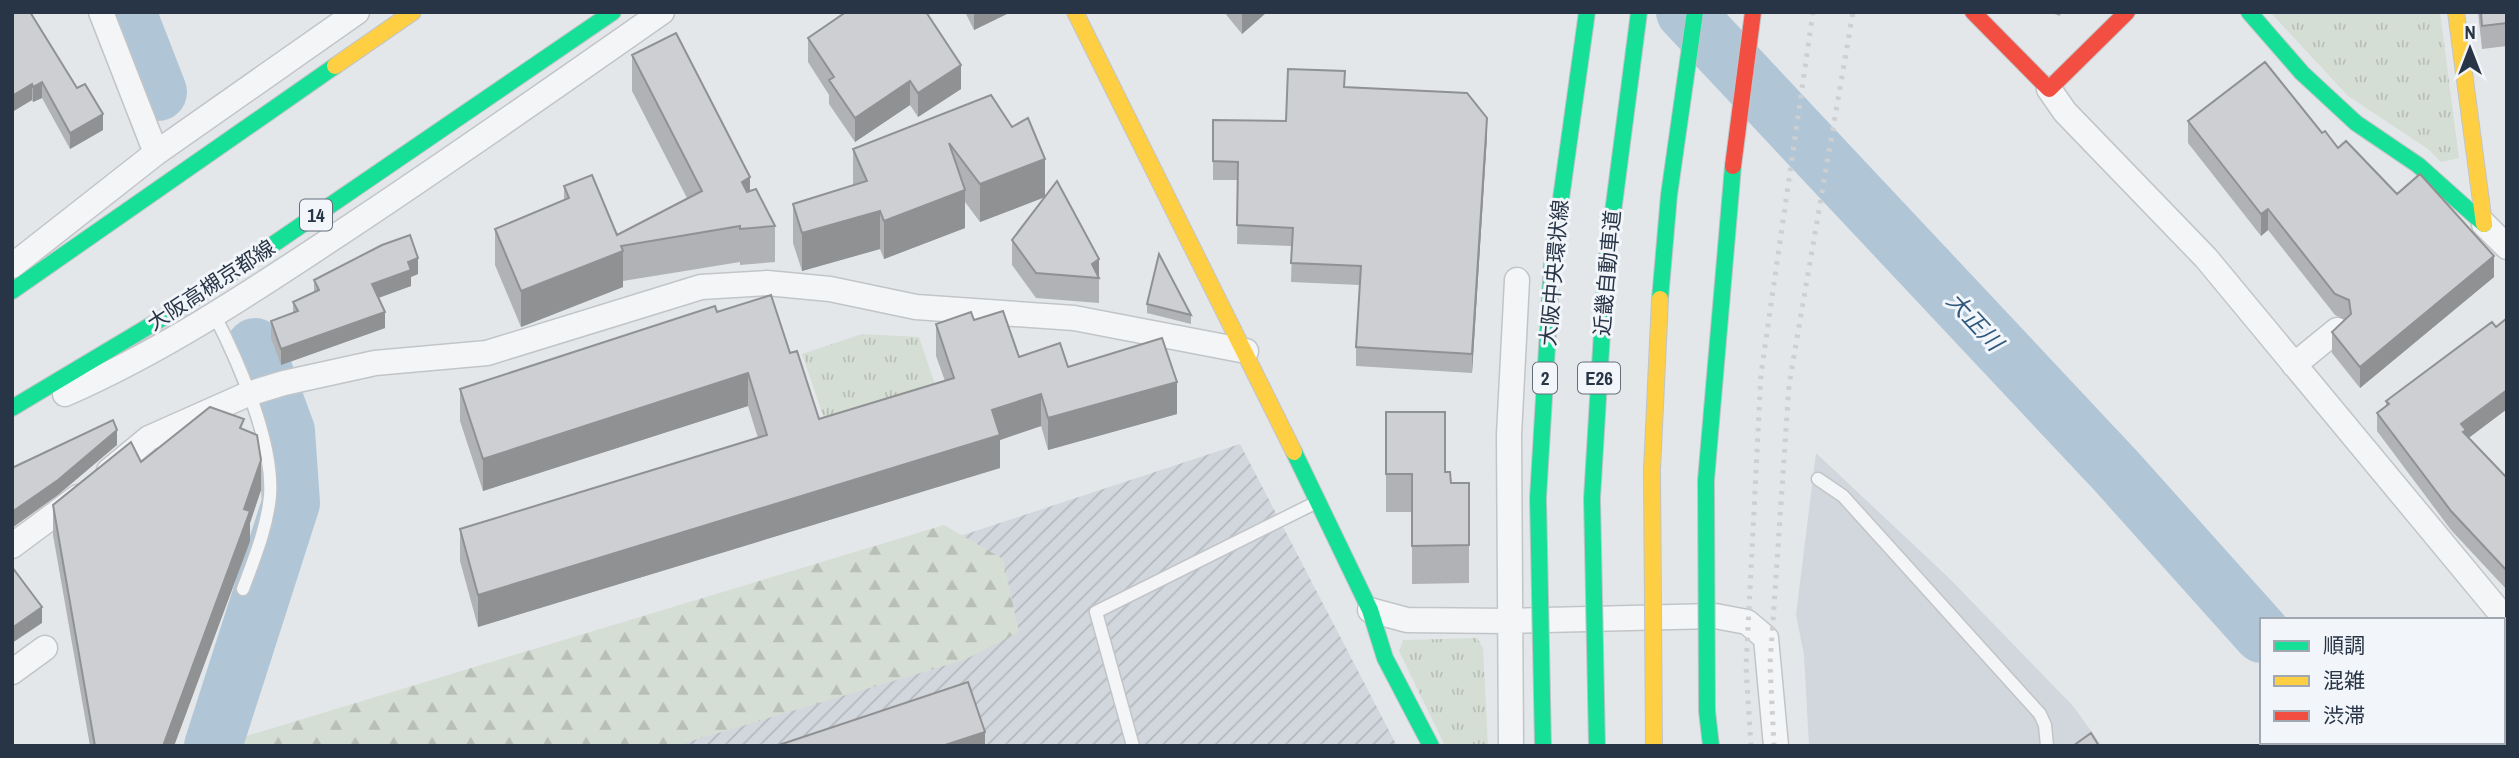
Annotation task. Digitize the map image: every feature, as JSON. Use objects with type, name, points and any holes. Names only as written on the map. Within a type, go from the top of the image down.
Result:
[{"type":"main road","points":[[12,290],[413,12]]},
{"type":"main road","name":"大阪高槻京都線","points":[[12,408],[186,304],[613,12]]},
{"type":"main road","points":[[1075,12],[1246,351],[1370,610],[1385,658],[1432,746]]},
{"type":"main road","name":"大阪中央環状線","points":[[1543,746],[1538,498],[1550,291],[1587,12]]},
{"type":"main road","name":"近畿自動車道","points":[[1597,746],[1593,471],[1606,266],[1639,12]]},
{"type":"main road","points":[[1654,746],[1648,497],[1659,308],[1695,12]]},
{"type":"main road","points":[[1711,746],[1707,711],[1706,480],[1723,260],[1741,88],[1753,12]]},
{"type":"main road","points":[[1973,12],[2049,89],[2127,12]]},
{"type":"main road","points":[[2249,12],[2302,73],[2356,123],[2418,165],[2484,224]]},
{"type":"main road","points":[[2456,12],[2484,224]]},
{"type":"street","points":[[101,12],[156,153]]},
{"type":"street","points":[[12,266],[156,153],[357,12]]},
{"type":"street","points":[[12,417],[122,369],[215,316],[443,165],[662,12]]},
{"type":"street","points":[[2049,89],[2065,112],[2206,258],[2505,618]]},
{"type":"street","points":[[2484,224],[2507,247]]},
{"type":"street","points":[[1511,746],[1508,621],[1509,435],[1517,280]]},
{"type":"street","points":[[12,546],[67,507],[149,438],[254,392],[375,363],[487,353],[701,287],[767,283],[830,289],[916,307],[1074,318],[1246,351]]},
{"type":"street","points":[[2294,365],[2337,330]]},
{"type":"street","points":[[1370,610],[1407,620],[1508,621],[1715,615],[1747,622],[1766,638],[1776,746]]},
{"type":"street","points":[[12,672],[45,648]]},
{"type":"lane","points":[[215,316],[254,392],[269,461],[270,496],[260,542],[243,589]]},
{"type":"lane","points":[[1818,479],[1843,496],[2040,714],[2045,724],[2047,746]]},
{"type":"lane","points":[[1133,746],[1096,612],[1318,501]]},
{"type":"shaded area","points":[[1240,444],[1397,746],[322,746]]},
{"type":"shaded area","points":[[1816,453],[1949,578],[2073,706],[2102,746],[1809,746],[1804,655],[1796,615]]},
{"type":"green space","points":[[2270,12],[2440,12],[2459,158],[2441,162],[2428,149],[2348,96]]},
{"type":"green space","points":[[862,334],[919,337],[940,399],[830,436],[802,354]]},
{"type":"green space","points":[[944,525],[1003,559],[1019,632],[964,660],[675,746],[223,746],[223,743]]},
{"type":"green space","points":[[1477,638],[1483,648],[1488,746],[1445,746],[1399,651],[1403,640]]},
{"type":"building","points":[[12,12],[30,12],[77,88],[85,84],[103,114],[70,133],[42,82],[33,87],[32,84],[12,96]]},
{"type":"building","points":[[846,12],[926,12],[961,65],[918,93],[910,81],[855,118],[829,80],[834,77],[808,38]]},
{"type":"building","points":[[2481,12],[2507,12],[2507,23],[2482,26]]},
{"type":"building","points":[[676,33],[750,177],[742,182],[747,192],[756,189],[775,226],[740,229],[740,226],[621,246],[623,251],[521,291],[495,229],[569,198],[564,186],[592,175],[617,235],[702,191],[632,55]]},
{"type":"building","points":[[2265,62],[2322,133],[2325,131],[2338,148],[2346,141],[2397,194],[2420,174],[2494,256],[2360,367],[2332,332],[2351,314],[2349,300],[2335,294],[2268,209],[2261,214],[2188,121]]},
{"type":"building","points":[[1288,69],[1345,71],[1344,87],[1467,93],[1487,118],[1472,354],[1356,347],[1361,266],[1291,263],[1293,228],[1237,225],[1238,162],[1213,161],[1213,120],[1286,121]]},
{"type":"building","points":[[991,95],[1012,127],[1028,118],[1045,159],[980,184],[949,143],[965,190],[884,221],[880,211],[802,233],[793,204],[867,181],[853,149]]},
{"type":"building","points":[[1057,181],[1099,259],[1092,264],[1099,278],[1036,273],[1012,240]]},
{"type":"building","points":[[410,235],[418,258],[408,262],[411,270],[372,284],[385,312],[281,349],[271,321],[298,311],[293,302],[319,290],[314,280],[382,245]]},
{"type":"building","points":[[1159,254],[1191,315],[1147,304]]},
{"type":"building","points":[[771,295],[790,353],[797,351],[819,419],[954,378],[936,324],[971,312],[974,320],[1003,311],[1019,357],[1060,343],[1068,367],[1162,338],[1177,382],[1048,418],[1041,394],[992,410],[1000,435],[478,595],[460,529],[767,435],[748,373],[483,459],[460,389],[715,306],[717,312]]},
{"type":"building","points":[[2507,318],[2507,390],[2461,424],[2466,430],[2463,432],[2507,478],[2507,571],[2451,511],[2377,413],[2389,404],[2386,401],[2492,322],[2496,327]]},
{"type":"building","points":[[210,407],[244,419],[240,428],[257,435],[261,460],[244,509],[250,511],[163,746],[95,746],[53,505],[131,442],[141,462]]},
{"type":"building","points":[[1386,412],[1445,412],[1445,472],[1450,472],[1451,483],[1469,483],[1469,545],[1412,546],[1412,474],[1386,474]]},
{"type":"building","points":[[113,420],[117,430],[58,480],[12,512],[12,468]]},
{"type":"building","points":[[12,567],[42,607],[12,628]]},
{"type":"building","points":[[968,682],[985,732],[942,746],[776,746]]},
{"type":"building","points":[[2091,733],[2099,746],[2073,746]]},
{"type":"waterway","points":[[127,12],[158,92]]},
{"type":"waterway","name":"大正川","points":[[1685,12],[2116,471],[2260,632]]},
{"type":"waterway","points":[[213,746],[291,503],[286,431],[255,347]]},
{"type":"railway","points":[[1751,746],[1746,667],[1761,374],[1813,12]]},
{"type":"railway","points":[[1774,746],[1770,665],[1789,385],[1853,12]]},
{"type":"traffic: fast","points":[[12,408],[186,304],[613,12]]},
{"type":"traffic: fast","points":[[1543,746],[1538,498],[1552,263],[1587,12]]},
{"type":"traffic: fast","points":[[1597,746],[1592,498],[1606,266],[1639,12]]},
{"type":"traffic: fast","points":[[1660,299],[1669,195],[1695,12]]},
{"type":"traffic: fast","points":[[2249,12],[2302,73],[2356,123],[2418,165],[2484,224]]},
{"type":"traffic: fast","points":[[12,291],[335,66]]},
{"type":"traffic: fast","points":[[1711,746],[1707,711],[1706,480],[1733,166]]},
{"type":"traffic: fast","points":[[1294,452],[1370,610],[1385,658],[1431,746]]},
{"type":"traffic: slow","points":[[335,66],[413,12]]},
{"type":"traffic: slow","points":[[1075,12],[1294,452]]},
{"type":"traffic: slow","points":[[2456,12],[2484,224]]},
{"type":"traffic: slow","points":[[1654,746],[1652,470],[1660,299]]},
{"type":"traffic: jam","points":[[1733,166],[1753,12]]},
{"type":"traffic: jam","points":[[1973,12],[2049,89],[2127,12]]}]
